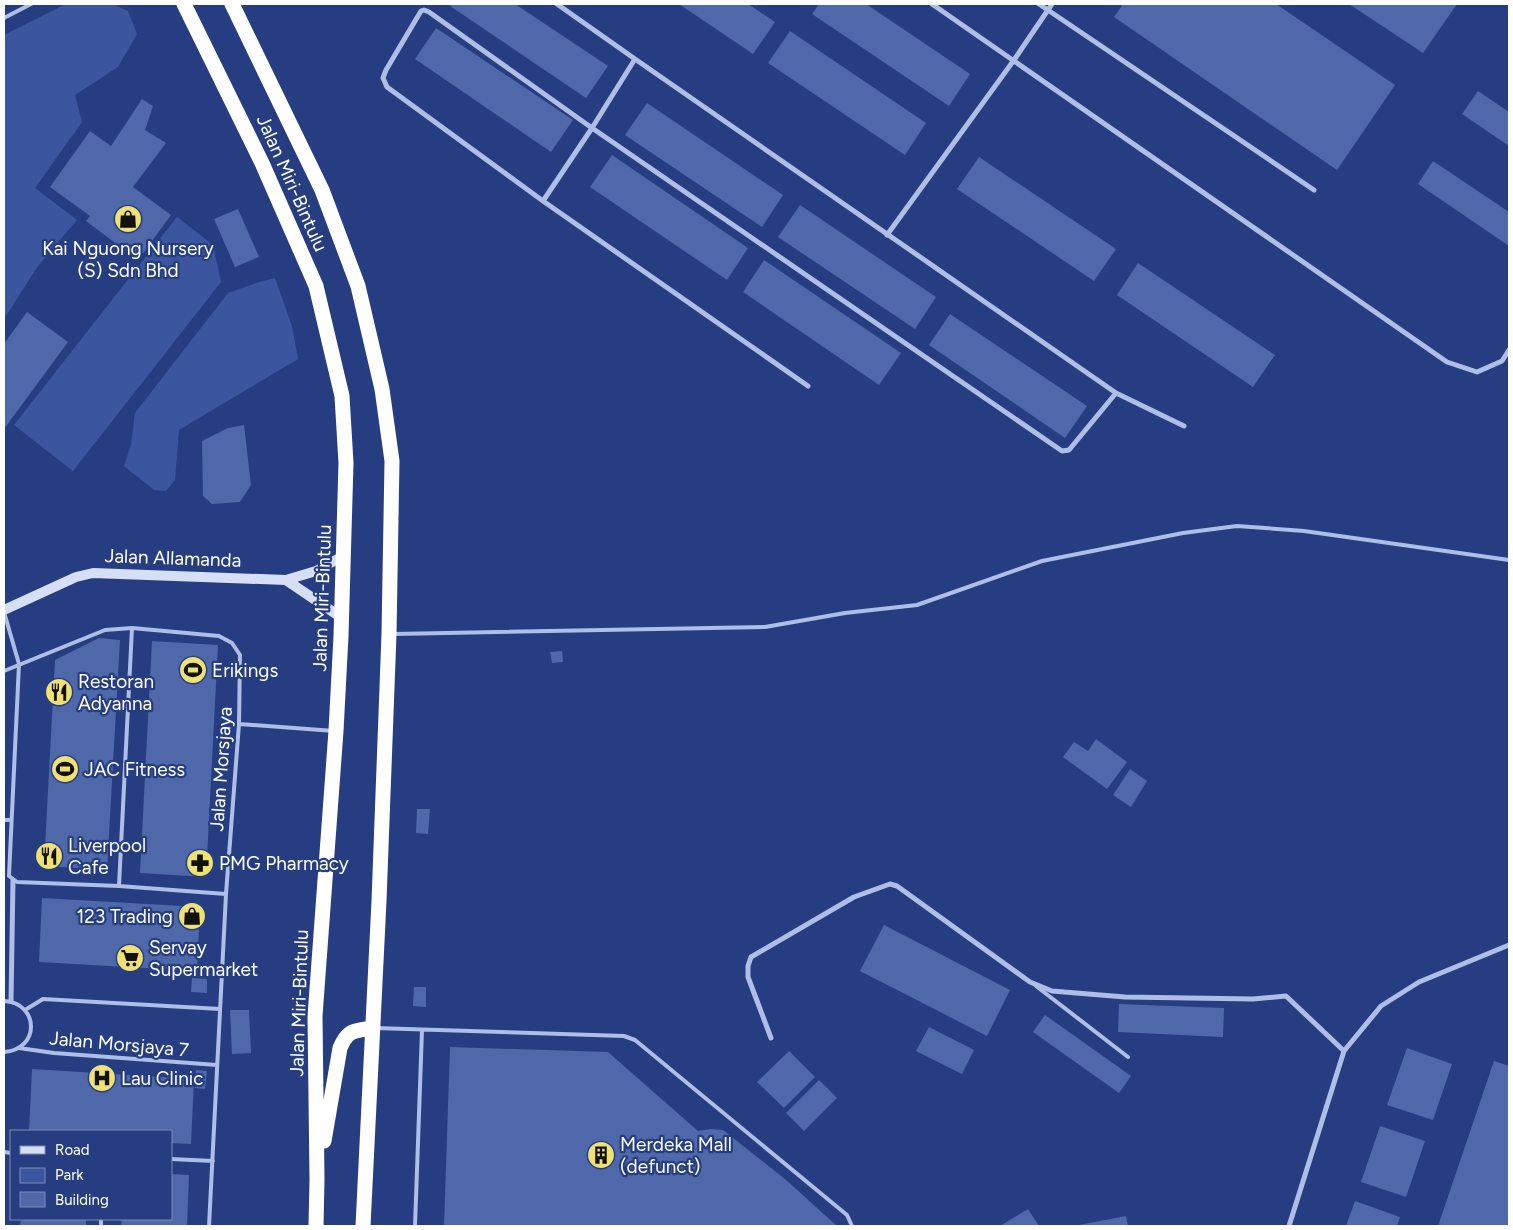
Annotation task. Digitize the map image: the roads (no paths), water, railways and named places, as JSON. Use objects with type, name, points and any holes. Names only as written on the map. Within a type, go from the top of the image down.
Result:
[{"type":"highway","name":"Jalan Miri-Bintulu","points":[[184,4],[262,163],[316,286],[342,396],[346,463],[342,618],[336,731],[315,1016],[316,1226]]},
{"type":"highway","name":"Jalan Miri-Bintulu","points":[[232,4],[322,190],[358,286],[382,389],[392,461],[389,634],[363,1226]]},
{"type":"highway","points":[[317,1180],[340,1048],[345,1037],[352,1031],[373,1028]]},
{"type":"street","points":[[557,4],[1116,393],[1184,426]]},
{"type":"street","points":[[932,4],[1447,362],[1477,372],[1502,361],[1509,350]]},
{"type":"street","points":[[1039,4],[1314,190]]},
{"type":"street","points":[[887,235],[1014,60],[1052,4]]},
{"type":"street","points":[[808,386],[543,201],[387,87],[383,78],[386,70],[420,11],[429,12],[592,128],[1062,451],[1069,450],[1116,393]]},
{"type":"street","points":[[543,201],[635,59]]},
{"type":"street","name":"Jalan Allamanda","points":[[4,611],[76,577],[93,573],[286,580],[316,571],[343,556]]},
{"type":"street","points":[[286,580],[342,618]]},
{"type":"street","points":[[11,1001],[15,881]]},
{"type":"street","points":[[771,1038],[748,977],[748,966],[751,957],[854,897],[890,884],[897,886],[940,916],[1030,982],[1052,991],[1125,997],[1253,999],[1286,996],[1344,1051]]},
{"type":"street","points":[[1288,1226],[1344,1051],[1381,1006],[1419,982],[1509,945]]},
{"type":"lane","points":[[4,18],[31,4]]},
{"type":"lane","points":[[389,634],[766,627],[845,613],[917,605],[1042,561],[1182,533],[1237,526],[1304,530],[1509,560]]},
{"type":"lane","points":[[4,611],[19,664],[9,876],[15,881],[226,894]]},
{"type":"lane","points":[[119,886],[132,628]]},
{"type":"lane","name":"Jalan Morsjaya","points":[[4,671],[105,630],[132,628],[219,636],[232,644],[240,655],[239,724],[226,894],[209,1226]]},
{"type":"lane","points":[[239,724],[336,731]]},
{"type":"lane","points":[[4,820],[11,820]]},
{"type":"lane","points":[[1030,982],[1128,1056]]},
{"type":"lane","name":"Jalan Morsjaya 7","points":[[26,1010],[43,999],[220,1009]]},
{"type":"lane","points":[[4,1001],[19,1004],[26,1010],[31,1026],[30,1035],[26,1043],[11,1052],[4,1052]]},
{"type":"lane","points":[[373,1028],[624,1036],[635,1040],[847,1215],[852,1226]]},
{"type":"lane","points":[[415,1226],[422,1030]]},
{"type":"lane","name":"Jalan Morsjaya 7","points":[[19,1048],[54,1053],[217,1065]]},
{"type":"lane","points":[[172,1159],[213,1161]]},
{"type":"place","name":"Kai Nguong Nursery (S) Sdn Bhd","points":[[128,219]]},
{"type":"place","name":"Erikings","points":[[193,670]]},
{"type":"place","name":"Restoran Adyanna","points":[[59,692]]},
{"type":"place","name":"JAC Fitness","points":[[65,769]]},
{"type":"place","name":"Liverpool Cafe","points":[[49,856]]},
{"type":"place","name":"PMG Pharmacy","points":[[200,863]]},
{"type":"place","name":"123 Trading","points":[[192,916]]},
{"type":"place","name":"Servay Supermarket","points":[[130,958]]},
{"type":"place","name":"Lau Clinic","points":[[102,1078]]},
{"type":"place","name":"Merdeka Mall (defunct)","points":[[601,1155]]}]
